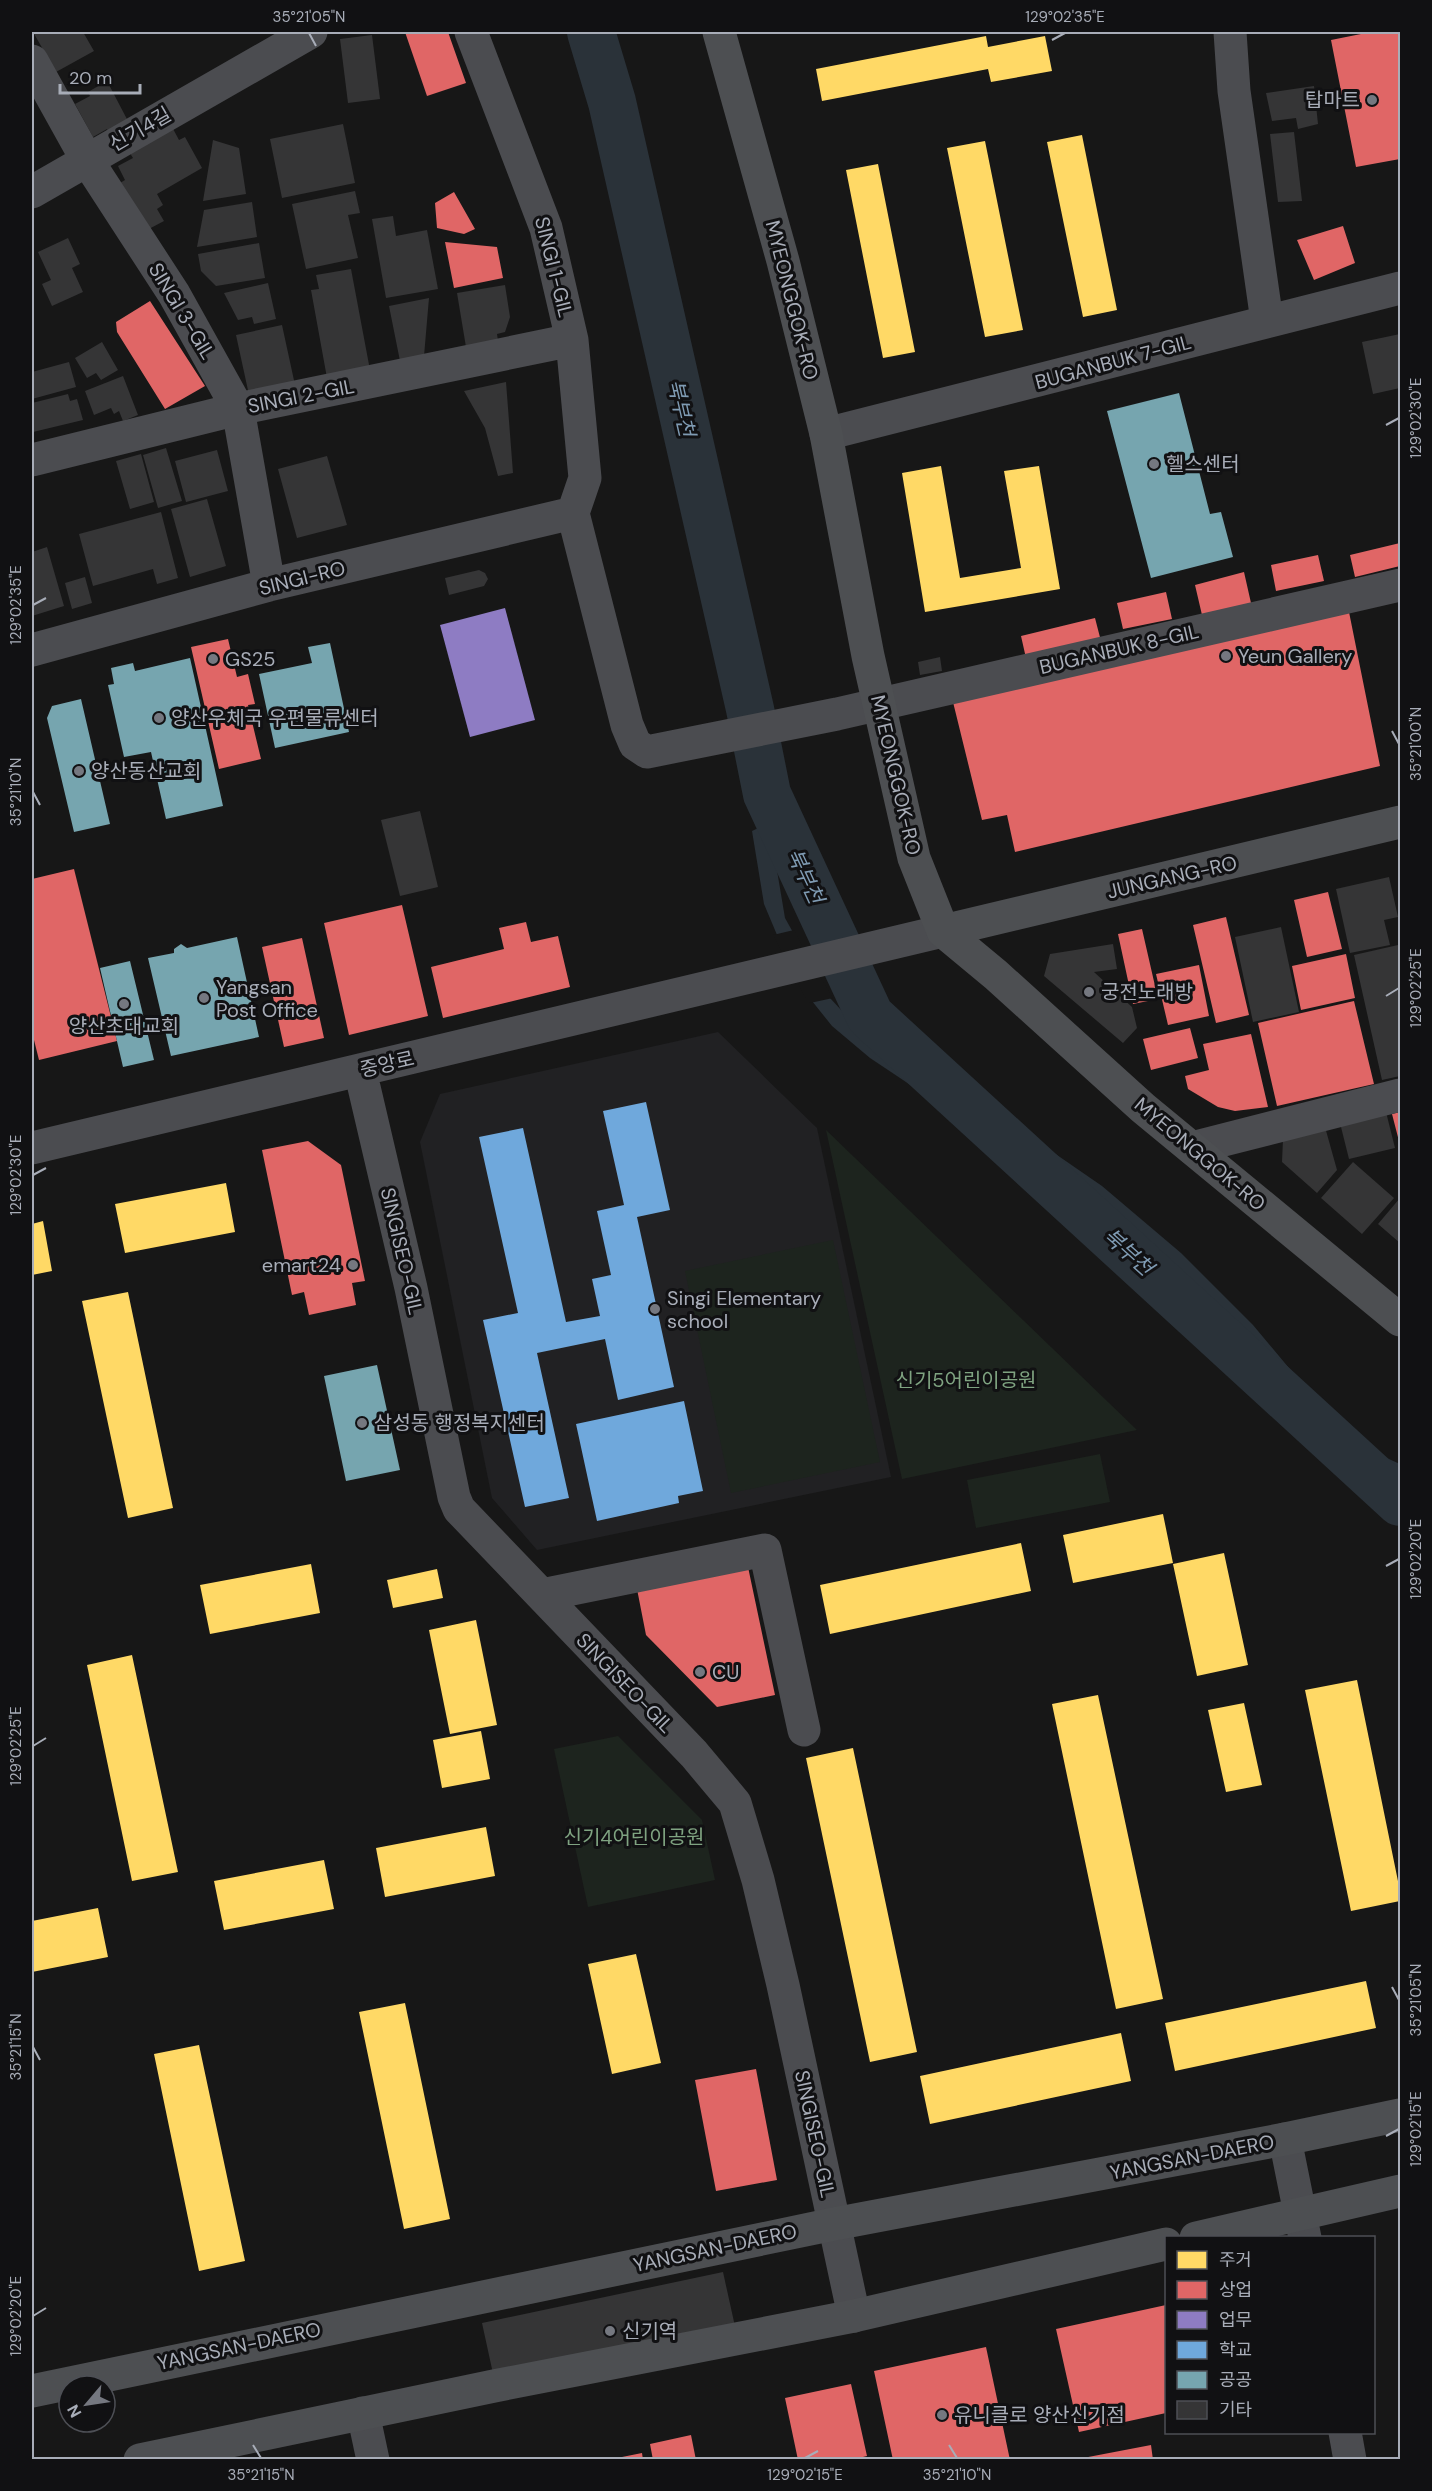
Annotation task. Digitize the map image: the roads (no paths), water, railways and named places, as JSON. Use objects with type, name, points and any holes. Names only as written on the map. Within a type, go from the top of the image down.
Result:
[{"type":"main road","name":"MYEONGGOK-RO","points":[[719,32],[783,261],[826,434],[868,656],[914,858],[943,931],[1192,1148],[1401,1320]]},
{"type":"main road","name":"JUNGANG-RO","points":[[943,931],[1401,822]]},
{"type":"main road","name":"YANGSAN-DAERO","points":[[32,2391],[834,2224],[1401,2115]]},
{"type":"main road","points":[[1214,2236],[1303,2226],[1401,2191]]},
{"type":"main road","points":[[140,2460],[363,2413],[854,2316],[1165,2244]]},
{"type":"street","name":"신기4길","points":[[32,192],[87,160],[262,43],[311,32]]},
{"type":"street","name":"SINGI 1-GIL","points":[[471,32],[546,228],[572,340],[585,478],[573,513]]},
{"type":"street","points":[[1230,32],[1234,92],[1267,321]]},
{"type":"street","name":"SINGI 3-GIL","points":[[32,61],[87,160],[174,294],[238,409],[269,585]]},
{"type":"street","name":"BUGANBUK 7-GIL","points":[[826,434],[1401,288]]},
{"type":"street","name":"SINGI 2-GIL","points":[[32,460],[238,409],[572,340]]},
{"type":"street","name":"SINGI-RO","points":[[32,650],[269,585],[573,513]]},
{"type":"street","name":"BUGANBUK 8-GIL","points":[[573,513],[627,725],[635,744],[647,752],[837,714],[1401,585]]},
{"type":"street","name":"중앙로","points":[[32,1148],[943,931]]},
{"type":"street","name":"SINGISEO-GIL","points":[[360,1070],[411,1288],[454,1497],[459,1509],[694,1754],[735,1803],[758,1880],[783,1985],[854,2316]]},
{"type":"street","points":[[1192,1148],[1401,1095]]},
{"type":"street","points":[[542,1595],[765,1550],[804,1730]]},
{"type":"street","points":[[1285,2139],[1303,2226]]},
{"type":"street","points":[[363,2413],[373,2460]]},
{"type":"street","points":[[1345,2434],[1350,2460]]},
{"type":"waterway","name":"북부천","points":[[591,32],[612,102],[750,709],[767,794],[870,1016],[1400,1502]]},
{"type":"place","name":"탑마트","points":[[1372,100]]},
{"type":"place","name":"헬스센터","points":[[1154,464]]},
{"type":"place","name":"Yeun Gallery","points":[[1226,656]]},
{"type":"place","name":"GS25","points":[[213,659]]},
{"type":"place","name":"양산우체국 우편물류센터","points":[[159,718]]},
{"type":"place","name":"양산동산교회","points":[[79,771]]},
{"type":"place","name":"궁전노래방","points":[[1089,992]]},
{"type":"place","name":"Yangsan Post Office","points":[[204,998]]},
{"type":"place","name":"양산초대교회","points":[[124,1004]]},
{"type":"place","name":"emart24","points":[[353,1265]]},
{"type":"place","name":"Singi Elementary school","points":[[655,1309]]},
{"type":"place","name":"삼성동 행정복지센터","points":[[362,1423]]},
{"type":"place","name":"CU","points":[[700,1672]]},
{"type":"place","name":"신기역","points":[[610,2331]]},
{"type":"place","name":"유니클로 양산신기점","points":[[942,2415]]},
{"type":"park label","name":"신기5어린이공원","points":[[966,1380]]},
{"type":"park label","name":"신기4어린이공원","points":[[634,1837]]}]
